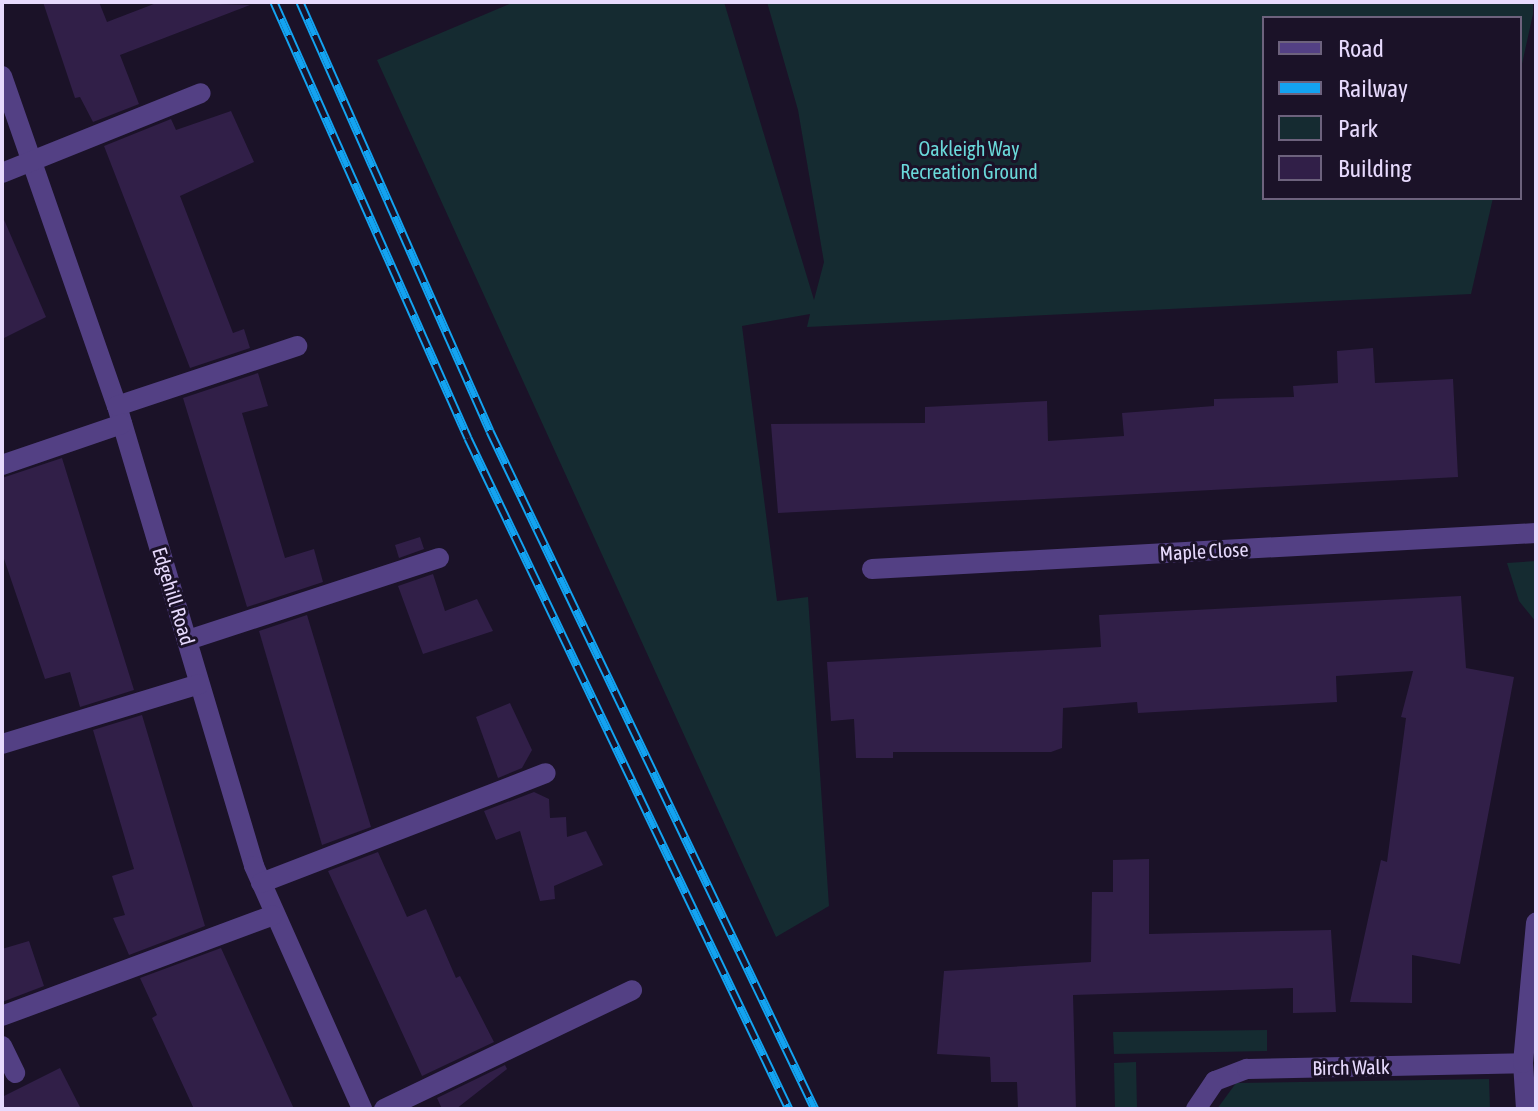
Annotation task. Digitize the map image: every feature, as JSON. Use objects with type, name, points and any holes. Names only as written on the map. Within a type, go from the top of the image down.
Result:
[{"type":"street","name":"Edgehill Road","points":[[2,76],[34,158],[120,415],[261,883],[362,1109]]},
{"type":"street","points":[[2,173],[201,93]]},
{"type":"street","points":[[2,465],[297,346]]},
{"type":"street","name":"Maple Close","points":[[872,569],[1536,533]]},
{"type":"street","points":[[188,640],[439,558]]},
{"type":"street","points":[[2,744],[199,684]]},
{"type":"street","points":[[261,883],[546,773]]},
{"type":"street","points":[[2,1016],[273,915]]},
{"type":"street","points":[[1526,1109],[1523,1063],[1536,923]]},
{"type":"street","points":[[384,1109],[632,990]]},
{"type":"street","points":[[2,1046],[15,1073]]},
{"type":"street","name":"Birch Walk","points":[[1196,1109],[1215,1081],[1247,1069],[1523,1063]]},
{"type":"green space","name":"Oakleigh Way Recreation Ground","points":[[514,2],[724,2],[814,300],[824,262],[798,110],[767,2],[1533,2],[1522,64],[1522,16],[1262,16],[1262,200],[1493,200],[1471,294],[807,327],[810,314],[742,326],[777,601],[808,597],[829,906],[776,937],[377,60]]},
{"type":"green space","points":[[1536,561],[1536,622],[1519,601],[1507,563]]},
{"type":"green space","points":[[1267,1030],[1267,1051],[1114,1054],[1113,1032]]},
{"type":"green space","points":[[1136,1062],[1137,1109],[1115,1109],[1114,1063]]},
{"type":"green space","points":[[1489,1079],[1490,1109],[1217,1109],[1236,1083]]},
{"type":"building","points":[[43,2],[99,2],[107,22],[159,2],[250,5],[120,55],[139,104],[93,122],[80,97],[75,98]]},
{"type":"building","points":[[231,111],[254,162],[180,196],[233,333],[244,329],[250,348],[190,368],[104,146],[171,119],[176,130]]},
{"type":"building","points":[[2,215],[46,317],[2,339]]},
{"type":"building","points":[[1373,348],[1375,383],[1453,379],[1458,477],[778,513],[771,424],[925,423],[925,407],[1047,401],[1048,441],[1124,436],[1122,413],[1214,406],[1214,399],[1294,397],[1293,386],[1338,383],[1337,351]]},
{"type":"building","points":[[258,373],[268,406],[242,413],[285,558],[314,549],[323,582],[247,607],[183,398]]},
{"type":"building","points":[[62,458],[134,690],[80,707],[70,672],[45,679],[2,553],[2,478]]},
{"type":"building","points":[[420,537],[424,549],[399,558],[395,545]]},
{"type":"building","points":[[433,574],[445,611],[477,599],[493,631],[423,654],[398,586]]},
{"type":"building","points":[[1461,596],[1466,668],[1514,677],[1460,964],[1412,955],[1412,1003],[1350,1002],[1381,860],[1387,862],[1406,718],[1401,717],[1413,671],[1336,676],[1337,702],[1138,713],[1137,702],[1063,708],[1062,748],[1051,752],[893,752],[893,758],[856,758],[854,719],[831,721],[827,662],[1101,647],[1099,615]]},
{"type":"building","points":[[307,615],[371,827],[322,845],[259,631]]},
{"type":"building","points":[[510,703],[532,750],[522,768],[498,778],[476,717]]},
{"type":"building","points":[[142,715],[205,926],[129,955],[113,918],[125,915],[112,876],[134,869],[93,730]]},
{"type":"building","points":[[534,792],[549,799],[550,818],[566,817],[567,837],[586,831],[603,865],[554,886],[555,899],[540,901],[520,831],[496,840],[484,811]]},
{"type":"building","points":[[378,852],[407,917],[426,909],[456,978],[460,976],[494,1042],[422,1076],[328,871]]},
{"type":"building","points":[[1149,859],[1149,934],[1331,930],[1336,1012],[1293,1013],[1293,988],[1073,995],[1076,1109],[1018,1109],[1017,1082],[991,1082],[990,1057],[937,1054],[944,971],[1091,962],[1092,892],[1113,892],[1113,860]]},
{"type":"building","points":[[29,941],[44,986],[2,1002],[2,949]]},
{"type":"building","points":[[221,948],[294,1109],[194,1109],[152,1018],[157,1015],[140,978]]},
{"type":"building","points":[[505,1065],[507,1069],[456,1109],[442,1109],[437,1098]]},
{"type":"building","points":[[60,1068],[81,1109],[2,1109],[2,1097]]},
{"type":"railway","points":[[274,2],[468,438],[789,1109]]},
{"type":"railway","points":[[300,2],[490,431],[815,1109]]}]
